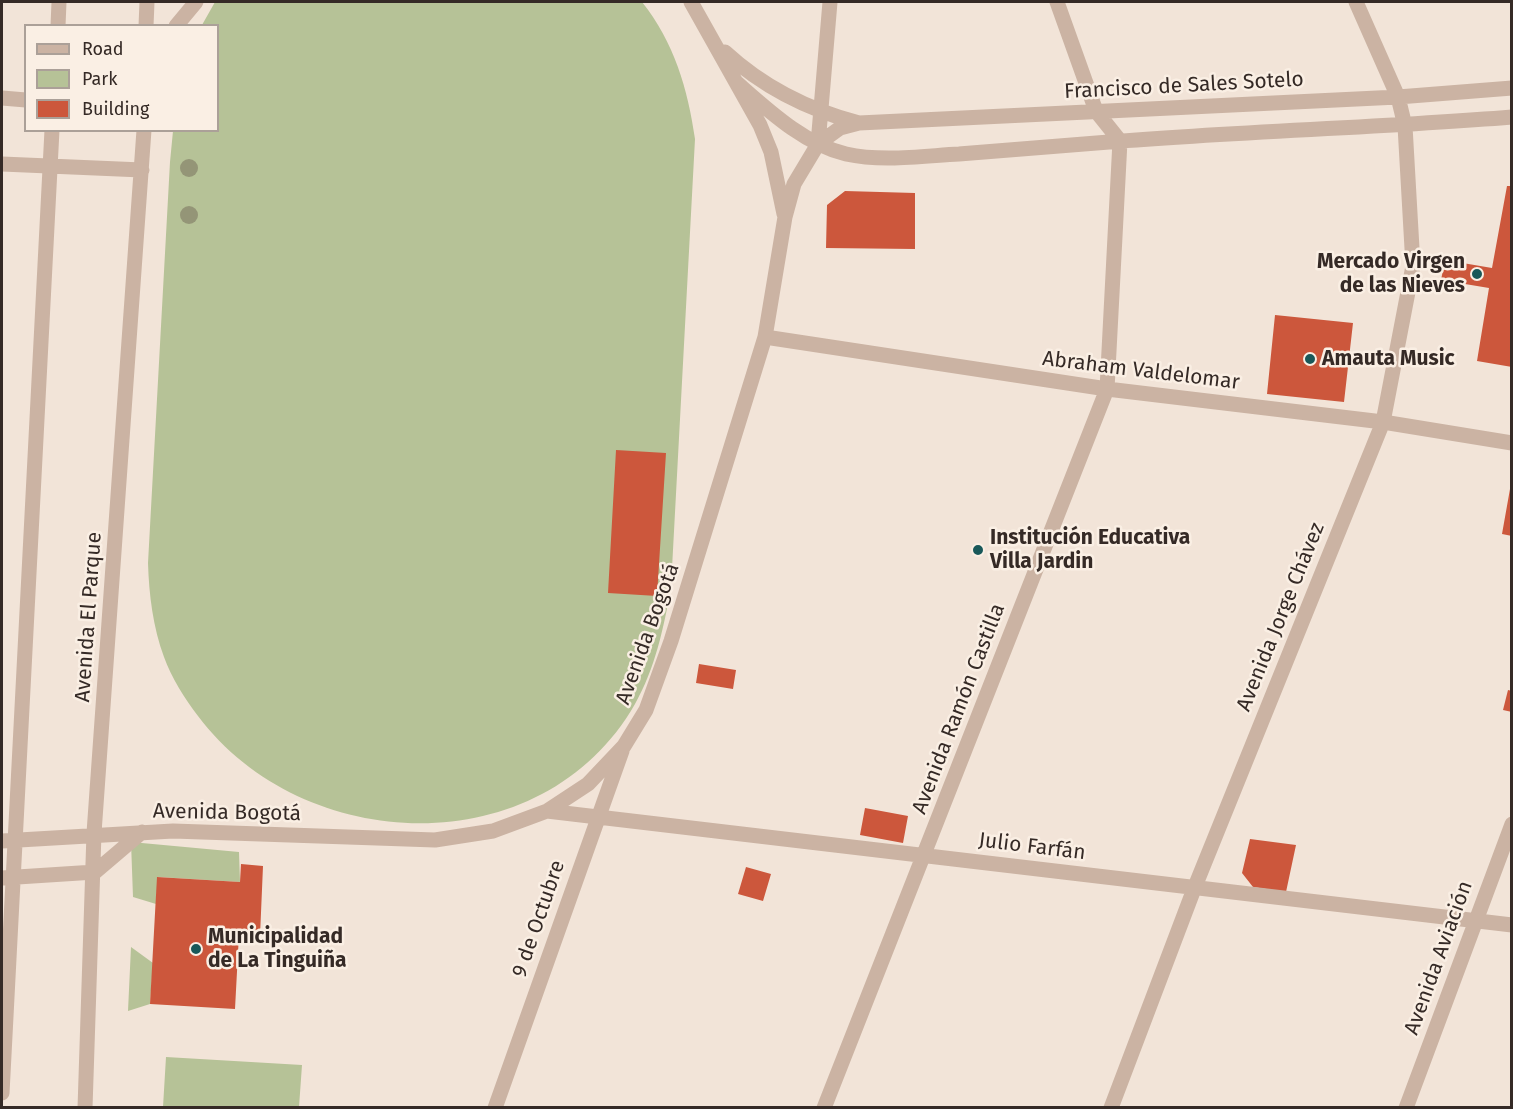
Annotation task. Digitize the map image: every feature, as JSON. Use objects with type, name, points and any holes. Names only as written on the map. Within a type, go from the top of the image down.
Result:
[{"type":"street","points":[[58,24],[59,2]]},
{"type":"street","points":[[146,24],[147,2]]},
{"type":"street","points":[[178,24],[196,2]]},
{"type":"street","name":"Francisco de Sales Sotelo","points":[[691,2],[760,125],[771,152],[785,217]]},
{"type":"street","points":[[818,144],[830,2]]},
{"type":"street","points":[[1057,2],[1096,111],[1120,141]]},
{"type":"street","name":"Avenida Jorge Chávez","points":[[1111,1107],[1194,889],[1383,422],[1413,266],[1405,126],[1398,97],[1356,2]]},
{"type":"street","name":"Francisco de Sales Sotelo","points":[[716,44],[760,79],[822,113],[859,123]]},
{"type":"street","points":[[737,83],[770,112],[818,144],[846,154],[872,157],[927,156],[1120,141],[1405,126],[1512,117]]},
{"type":"street","name":"Francisco de Sales Sotelo","points":[[785,217],[794,184],[818,144],[840,128],[859,123],[1398,97],[1512,88]]},
{"type":"street","points":[[2,99],[24,100]]},
{"type":"street","points":[[2,1093],[7,841],[52,132]]},
{"type":"street","name":"Avenida El Parque","points":[[85,1107],[94,833],[144,132]]},
{"type":"street","name":"Avenida Ramón Castilla","points":[[824,1107],[1107,389],[1120,141]]},
{"type":"street","points":[[2,164],[142,170]]},
{"type":"street","name":"Avenida Bogotá","points":[[7,841],[94,833],[142,832],[253,832],[435,840],[493,831],[547,812],[588,784],[624,746],[646,710],[672,641],[765,337],[785,217]]},
{"type":"street","name":"Abraham Valdelomar","points":[[765,337],[1107,389],[1383,422],[1512,443]]},
{"type":"street","name":"9 de Octubre","points":[[495,1107],[624,746]]},
{"type":"street","name":"Julio Farfán","points":[[547,812],[1512,925]]},
{"type":"street","name":"Avenida Aviación","points":[[1406,1107],[1512,824]]},
{"type":"street","points":[[8,878],[94,872],[142,832]]},
{"type":"green space","points":[[215,2],[642,2],[663,33],[671,50],[684,84],[695,139],[671,587],[653,662],[635,704],[594,757],[543,794],[484,816],[422,823],[359,817],[298,796],[243,763],[198,716],[183,695],[167,665],[152,611],[148,563],[170,162],[173,132],[219,132],[219,24],[203,24]]},
{"type":"green space","points":[[131,842],[239,852],[240,882],[158,877],[156,904],[133,897]]},
{"type":"green space","points":[[131,947],[153,963],[150,1004],[128,1011]]},
{"type":"green space","points":[[166,1057],[302,1065],[299,1107],[163,1107]]},
{"type":"building","name":"Mercado Virgen de las Nieves","points":[[1507,186],[1512,186],[1512,367],[1477,361],[1489,288],[1441,280],[1445,260],[1492,268]]},
{"type":"building","points":[[845,191],[915,193],[915,249],[826,248],[827,205]]},
{"type":"building","name":"Amauta Music","points":[[1275,315],[1353,323],[1344,402],[1267,394]]},
{"type":"building","points":[[616,450],[666,453],[657,596],[608,593]]},
{"type":"building","points":[[1510,489],[1512,489],[1512,536],[1502,534]]},
{"type":"building","points":[[699,664],[736,670],[733,689],[696,683]]},
{"type":"building","points":[[1508,690],[1512,691],[1512,712],[1503,710]]},
{"type":"building","points":[[865,808],[908,816],[903,843],[860,835]]},
{"type":"building","points":[[1250,839],[1296,845],[1286,892],[1253,887],[1242,873]]},
{"type":"building","name":"Municipalidad de La Tinguiña","points":[[241,864],[263,866],[260,936],[239,934],[235,1009],[150,1004],[157,877],[240,882]]},
{"type":"building","points":[[746,867],[771,874],[763,901],[738,894]]},
{"type":"place","name":"Mercado Virgen de las Nieves","points":[[1477,274]]},
{"type":"place","name":"Amauta Music","points":[[1310,359]]},
{"type":"place","name":"Institución Educativa Villa Jardin","points":[[978,550]]},
{"type":"place","name":"Municipalidad de La Tinguiña","points":[[196,949]]}]
